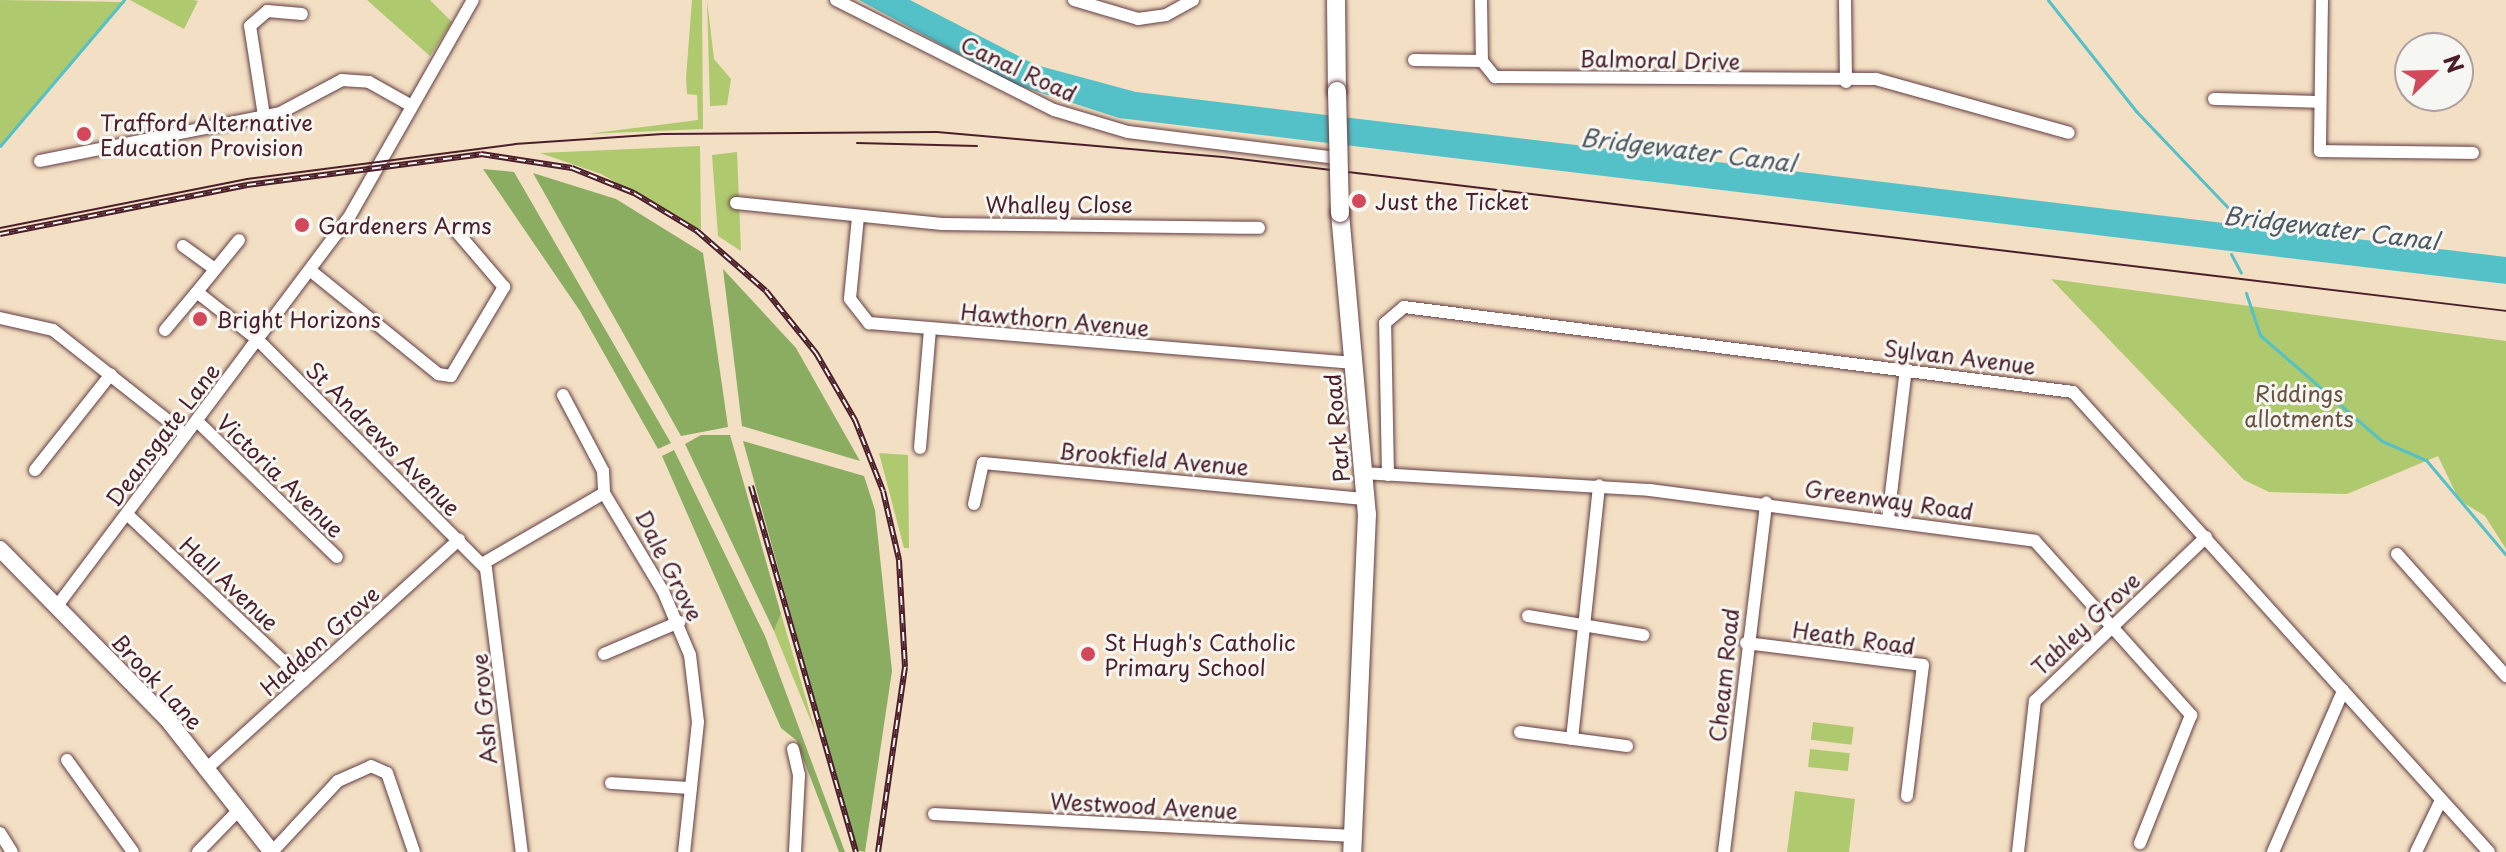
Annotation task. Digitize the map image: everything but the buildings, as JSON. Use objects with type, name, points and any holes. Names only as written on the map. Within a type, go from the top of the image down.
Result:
[{"type":"main road","name":"Park Road","points":[[1336,0],[1340,213],[1366,499],[1352,844]]},
{"type":"street","name":"Deansgate Lane","points":[[57,606],[311,271],[358,203],[410,105],[473,0]]},
{"type":"street","name":"Canal Road","points":[[836,0],[1054,110],[1128,132],[1338,158]]},
{"type":"street","points":[[1074,0],[1138,19],[1166,15],[1193,0]]},
{"type":"street","points":[[1414,60],[1482,61],[1481,0]]},
{"type":"street","points":[[1845,0],[1846,82],[1896,83],[2069,133]]},
{"type":"street","points":[[2322,0],[2320,151],[2473,153]]},
{"type":"street","points":[[264,116],[250,26],[267,11],[302,14]]},
{"type":"street","name":"Balmoral Drive","points":[[1482,61],[1495,77],[1846,82]]},
{"type":"street","points":[[49,145],[46,160],[264,116],[348,79],[410,105]]},
{"type":"street","points":[[2214,99],[2320,102]]},
{"type":"street","name":"Whalley Close","points":[[736,203],[858,217],[1259,228]]},
{"type":"street","name":"Hawthorn Avenue","points":[[858,217],[850,299],[856,313],[873,324],[1354,363]]},
{"type":"street","points":[[311,271],[438,374],[451,376],[504,287],[457,232]]},
{"type":"street","points":[[165,330],[239,240]]},
{"type":"street","points":[[183,246],[215,269]]},
{"type":"street","name":"St Andrews Avenue","points":[[196,293],[258,340],[482,564]]},
{"type":"street","name":"Sylvan Avenue","points":[[1388,475],[1385,323],[1401,307],[1906,369],[2080,396],[2489,852]]},
{"type":"street","points":[[0,318],[53,330],[186,435]]},
{"type":"street","points":[[920,448],[930,329]]},
{"type":"street","points":[[1888,519],[1906,369]]},
{"type":"street","points":[[35,470],[111,374]]},
{"type":"street","name":"Dale Grove","points":[[563,395],[603,471],[604,493],[679,622],[696,695],[684,852]]},
{"type":"street","name":"Victoria Avenue","points":[[197,421],[337,557]]},
{"type":"street","name":"Brookfield Avenue","points":[[974,504],[983,463],[1366,499]]},
{"type":"street","name":"Greenway Road","points":[[1364,473],[1599,485],[1766,503],[2035,541],[2182,700],[2192,722],[2140,843]]},
{"type":"street","points":[[1572,739],[1599,485]]},
{"type":"street","points":[[482,564],[604,493]]},
{"type":"street","name":"Cheam Road","points":[[1724,852],[1746,643],[1766,503]]},
{"type":"street","name":"Hall Avenue","points":[[127,514],[304,681]]},
{"type":"street","name":"Tabley Grove","points":[[2018,852],[2033,705],[2206,537]]},
{"type":"street","name":"Haddon Grove","points":[[205,770],[459,540]]},
{"type":"street","name":"Brook Lane","points":[[0,549],[168,720],[235,814],[272,852]]},
{"type":"street","points":[[2397,554],[2506,676]]},
{"type":"street","name":"Ash Grove","points":[[482,564],[491,582],[522,852]]},
{"type":"street","points":[[1528,616],[1642,637]]},
{"type":"street","points":[[604,654],[679,622]]},
{"type":"street","name":"Heath Road","points":[[1746,643],[1923,665],[1907,796]]},
{"type":"street","points":[[2273,852],[2343,691]]},
{"type":"street","points":[[1520,732],[1627,748]]},
{"type":"street","points":[[793,749],[795,852]]},
{"type":"street","points":[[67,760],[133,852]]},
{"type":"street","points":[[272,852],[338,781],[371,766],[387,773],[414,852]]},
{"type":"street","points":[[611,783],[691,788]]},
{"type":"street","points":[[2416,852],[2441,800]]},
{"type":"street","points":[[198,852],[235,814]]},
{"type":"street","name":"Westwood Avenue","points":[[934,814],[1352,844]]},
{"type":"street","points":[[0,833],[12,852]]},
{"type":"green space","points":[[0,0],[125,2],[0,148]]},
{"type":"green space","points":[[130,0],[193,0],[198,1],[184,29]]},
{"type":"green space","points":[[367,0],[430,0],[452,22],[430,56]]},
{"type":"green space","points":[[692,0],[702,0],[703,129],[587,134],[698,120],[697,95],[687,94],[686,78]]},
{"type":"green space","points":[[707,0],[714,59],[731,79],[727,105],[710,106]]},
{"type":"green space","points":[[700,146],[701,230],[601,174],[540,153]]},
{"type":"green space","points":[[737,152],[741,251],[718,236],[712,155]]},
{"type":"green space","points":[[483,169],[514,172],[671,443],[658,449],[580,311]]},
{"type":"green space","points":[[533,173],[616,199],[703,253],[728,427],[681,436]]},
{"type":"green space","points":[[723,269],[796,348],[860,461],[742,426]]},
{"type":"green space","name":"Riddings allotments","points":[[2051,279],[2506,341],[2506,549],[2485,516],[2459,500],[2438,456],[2347,494],[2269,492],[2244,480]]},
{"type":"green space","points":[[701,435],[730,435],[781,614],[774,631],[685,444]]},
{"type":"green space","points":[[743,441],[864,476],[875,510],[892,671],[865,852],[856,850]]},
{"type":"green space","points":[[674,450],[765,636],[845,852],[839,852],[796,740],[781,728],[662,456]]},
{"type":"green space","points":[[879,453],[908,455],[909,548],[904,548]]},
{"type":"green space","points":[[781,614],[806,699],[815,731],[774,631]]},
{"type":"green space","points":[[1813,722],[1854,727],[1852,745],[1811,740]]},
{"type":"green space","points":[[1810,749],[1850,753],[1848,771],[1808,767]]},
{"type":"green space","points":[[1795,791],[1855,799],[1849,852],[1787,852]]},
{"type":"water","points":[[859,0],[910,0],[1036,65],[1136,92],[2506,257],[2506,284],[1119,118],[1014,84]]},
{"type":"waterway","points":[[0,146],[124,0]]},
{"type":"waterway","name":"Bridgewater Canal","points":[[2048,0],[2136,111],[2237,217]]},
{"type":"waterway","points":[[2231,254],[2241,273]]},
{"type":"waterway","points":[[2246,293],[2260,335],[2382,441],[2426,460],[2506,555]]},
{"type":"tram line","points":[[0,228],[247,179],[515,144],[663,134],[937,132],[1223,157],[2506,311]]},
{"type":"tram line","points":[[857,143],[977,146]]},
{"type":"railway","points":[[0,234],[247,185],[481,154],[572,168],[634,193],[697,231],[766,291],[816,353],[855,420],[883,491],[899,560],[905,667],[878,852]]},
{"type":"railway","points":[[751,486],[856,852]]},
{"type":"place","name":"Trafford Alternative Education Provision","points":[[84,134]]},
{"type":"place","name":"Just the Ticket","points":[[1359,201]]},
{"type":"place","name":"Gardeners Arms","points":[[302,225]]},
{"type":"place","name":"Bright Horizons","points":[[200,319]]},
{"type":"place","name":"St Hugh's Catholic Primary School","points":[[1088,654]]}]
